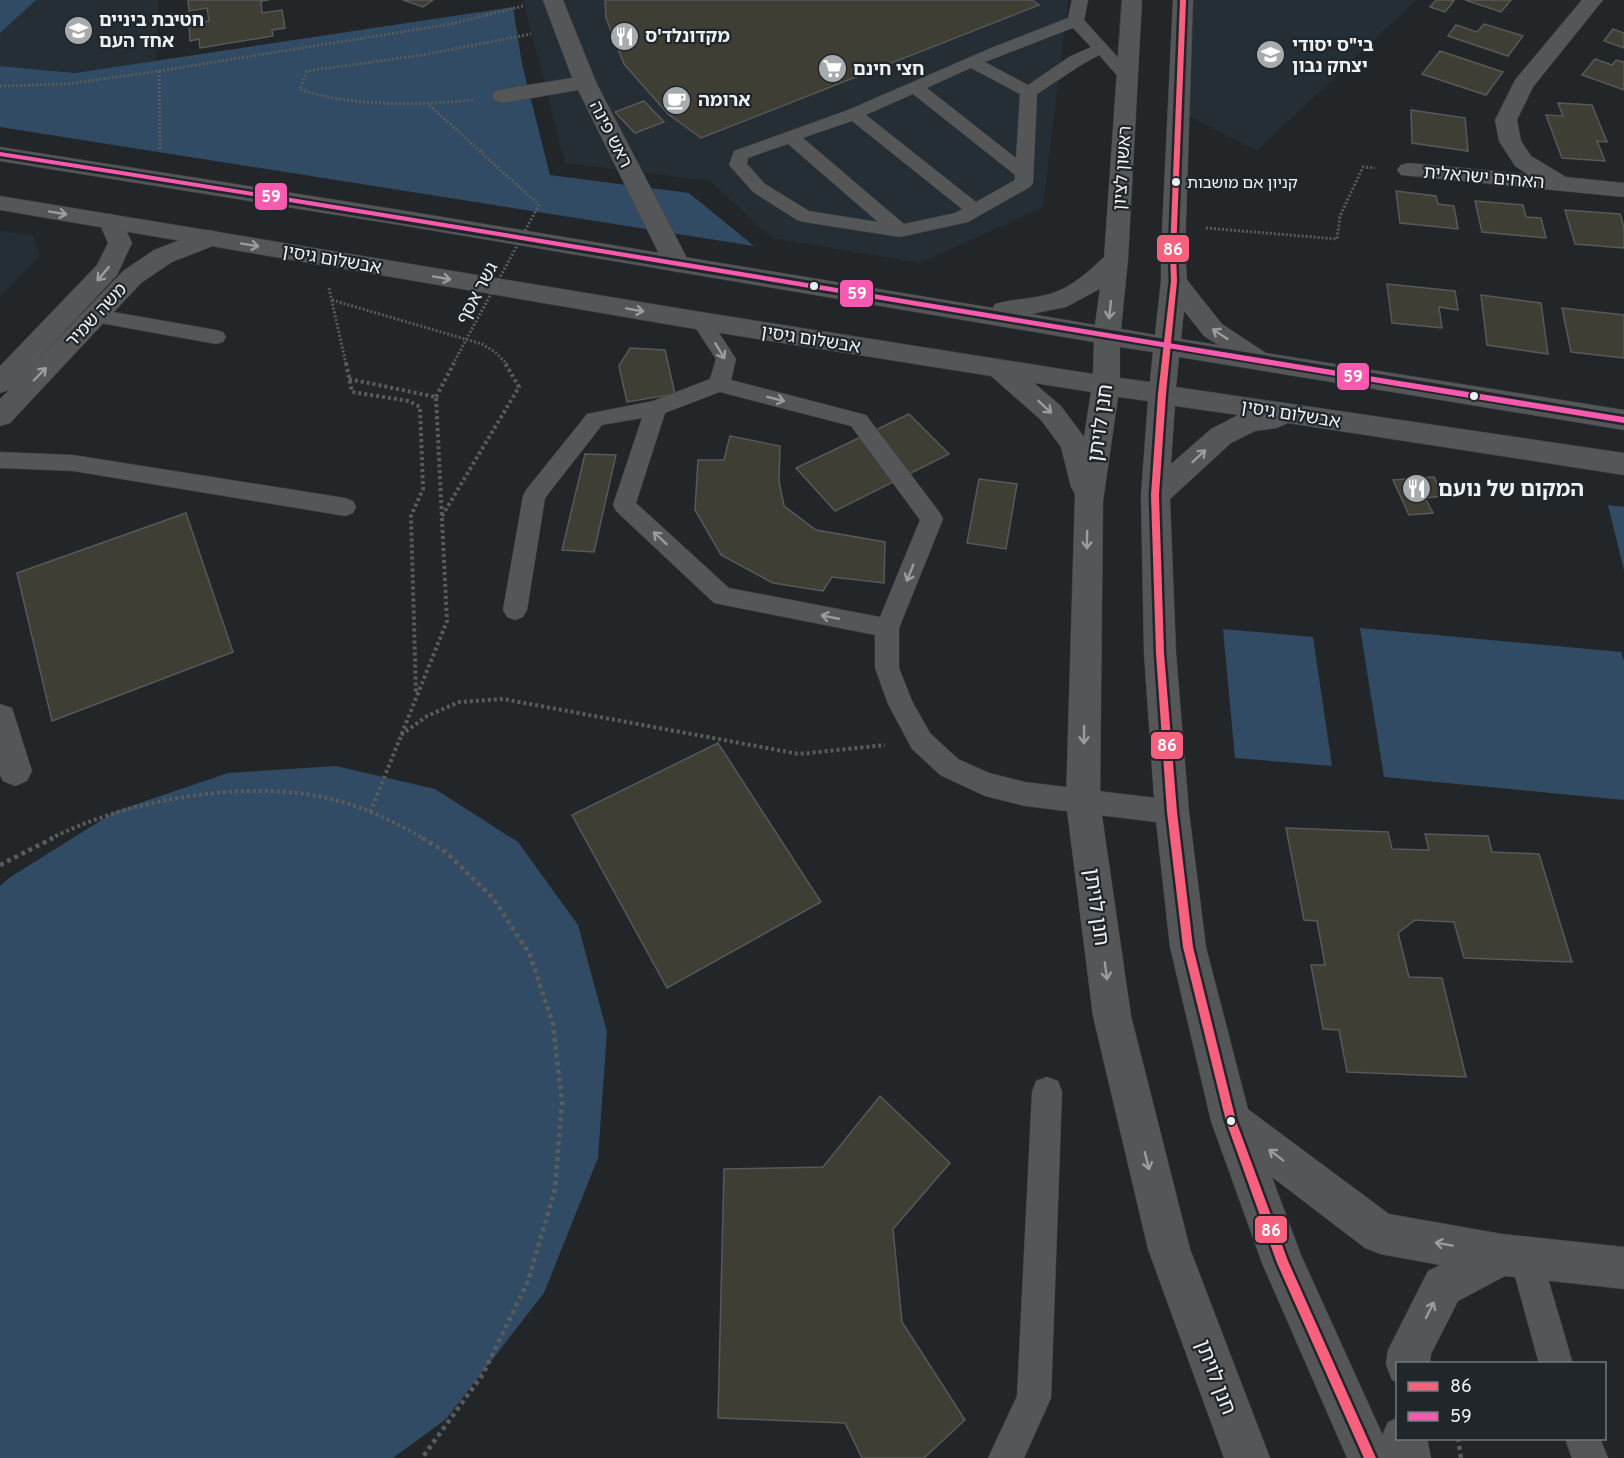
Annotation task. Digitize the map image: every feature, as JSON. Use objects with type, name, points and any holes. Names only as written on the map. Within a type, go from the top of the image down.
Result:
[{"type":"street","name":"ראשון לציון","points":[[1107,336],[1116,259],[1132,0]]},
{"type":"street","points":[[1183,0],[1174,281],[1162,394],[1155,495],[1160,653],[1172,812],[1188,947],[1231,1121],[1283,1263],[1370,1458]]},
{"type":"street","name":"האחים ישראלית","points":[[1560,184],[1523,161],[1510,141],[1506,120],[1523,84],[1593,0]]},
{"type":"street","name":"ראש פינה","points":[[553,1],[585,82],[677,264]]},
{"type":"street","points":[[503,96],[585,82]]},
{"type":"street","points":[[0,154],[161,178],[1167,347],[1624,420]]},
{"type":"street","name":"האחים ישראלית","points":[[1409,170],[1624,190]]},
{"type":"street","name":"אבשלום גיסין","points":[[0,204],[1000,369],[1624,464]]},
{"type":"street","name":"משה שמיר","points":[[0,383],[108,269],[120,243],[111,222]]},
{"type":"street","name":"משה שמיר","points":[[0,416],[140,272],[163,256],[209,238]]},
{"type":"street","points":[[975,313],[1057,301],[1089,285],[1116,259]]},
{"type":"street","points":[[1174,281],[1213,330],[1270,364]]},
{"type":"street","name":"חנן לויתן","points":[[1107,336],[1106,385],[1088,501],[1083,802],[1112,1016],[1169,1249],[1247,1458]]},
{"type":"street","points":[[1000,369],[1052,413],[1075,445],[1088,501]]},
{"type":"street","points":[[1155,495],[1221,436],[1249,422],[1298,414]]},
{"type":"street","points":[[0,718],[15,771]]},
{"type":"street","points":[[1231,1121],[1380,1233],[1514,1256],[1624,1268]]},
{"type":"street","points":[[1408,1362],[1410,1350],[1443,1286],[1514,1256]]},
{"type":"street","points":[[1404,1440],[1408,1458]]},
{"type":"lane","points":[[1076,21],[1080,0]]},
{"type":"lane","points":[[1076,21],[1127,76]]},
{"type":"lane","points":[[1029,92],[1024,183],[961,218],[900,231],[804,216],[759,188],[738,165],[740,155],[854,114],[972,62],[1076,21]]},
{"type":"lane","points":[[1029,92],[1075,61],[1101,48]]},
{"type":"lane","points":[[972,62],[1029,92]]},
{"type":"lane","points":[[915,87],[1025,174]]},
{"type":"lane","points":[[854,114],[975,210]]},
{"type":"lane","points":[[790,136],[900,231]]},
{"type":"lane","points":[[96,316],[216,337]]},
{"type":"lane","points":[[701,321],[726,359],[719,384]]},
{"type":"lane","points":[[515,610],[534,496],[595,419],[656,408],[719,384],[858,420],[932,519],[887,628],[887,669],[901,704],[921,741],[949,767],[985,783],[1025,794],[1172,812]]},
{"type":"lane","points":[[656,408],[624,505],[722,596],[887,628]]},
{"type":"lane","points":[[0,460],[73,463],[345,507]]},
{"type":"lane","points":[[1006,1458],[1034,1398],[1047,1092]]},
{"type":"lane","points":[[1514,1256],[1556,1362]]},
{"type":"lane","points":[[1583,1440],[1590,1458]]},
{"type":"path","points":[[0,86],[67,84],[159,71],[451,24],[513,7],[553,1]]},
{"type":"path","points":[[503,96],[429,105],[320,97],[300,88],[307,71],[476,46],[562,27]]},
{"type":"path","points":[[159,71],[161,178]]},
{"type":"path","name":"גשר אסף","points":[[429,105],[539,205],[436,397]]},
{"type":"path","points":[[1174,225],[1337,239],[1340,216],[1363,167],[1409,170]]},
{"type":"path","points":[[322,258],[352,392],[408,401],[420,407],[423,489],[411,516],[417,698]]},
{"type":"path","points":[[332,300],[482,344],[497,351],[510,367],[519,387],[442,517]]},
{"type":"path","points":[[349,379],[436,397],[442,517],[447,621],[370,813]]},
{"type":"path","points":[[401,735],[427,716],[459,702],[503,699],[799,754],[921,741]]},
{"type":"path","points":[[0,865],[60,834],[129,808],[197,795],[264,791],[327,798],[390,819],[446,852],[493,898],[530,956],[553,1024],[562,1102],[555,1189],[528,1281],[483,1374],[422,1458]]},
{"type":"path","points":[[1458,1440],[1461,1458]]},
{"type":"shaded area","name":"חטיבת ביניים אחד העם","points":[[0,0],[158,0],[156,61],[75,73],[0,66]]},
{"type":"shaded area","points":[[0,0],[36,0],[0,33]]},
{"type":"shaded area","points":[[523,0],[1068,0],[1043,207],[920,263],[772,238],[710,181],[565,163]]},
{"type":"shaded area","name":"בי\"ס יסודי יצחק נבון","points":[[1191,0],[1416,0],[1257,151],[1178,111]]},
{"type":"shaded area","points":[[513,7],[522,64],[550,175],[689,193],[754,246],[0,127],[0,66],[75,73]]},
{"type":"shaded area","points":[[0,231],[33,235],[40,256],[0,297]]},
{"type":"shaded area","points":[[1608,505],[1624,507],[1624,570]]},
{"type":"shaded area","points":[[1360,628],[1621,652],[1624,661],[1624,800],[1384,777]]},
{"type":"shaded area","points":[[1223,629],[1313,637],[1332,766],[1235,758]]},
{"type":"shaded area","points":[[336,766],[435,789],[518,842],[578,925],[607,1032],[598,1158],[544,1293],[446,1419],[393,1458],[0,1458],[0,886],[9,878],[116,811],[228,773]]},
{"type":"building","points":[[188,0],[269,0],[261,1],[262,13],[282,10],[285,28],[272,30],[273,36],[200,48],[199,39],[190,41],[189,23],[209,21],[207,8],[189,11]]},
{"type":"building","points":[[403,0],[433,0],[423,7]]},
{"type":"building","points":[[605,0],[1032,0],[1039,5],[701,138],[668,114],[624,64],[606,18]]},
{"type":"building","points":[[1436,0],[1454,1],[1445,12],[1430,7]]},
{"type":"building","points":[[1465,0],[1511,0],[1501,12]]},
{"type":"building","points":[[1484,24],[1523,36],[1508,56],[1448,36],[1456,25],[1477,32]]},
{"type":"building","points":[[1613,29],[1624,33],[1624,48],[1604,41]]},
{"type":"building","points":[[1440,51],[1503,72],[1486,95],[1422,74]]},
{"type":"building","points":[[1595,59],[1612,65],[1616,60],[1624,62],[1624,90],[1582,75]]},
{"type":"building","points":[[644,101],[664,122],[635,133],[615,112]]},
{"type":"building","points":[[1558,103],[1592,105],[1607,142],[1597,141],[1605,161],[1562,158],[1546,115],[1563,116]]},
{"type":"building","points":[[1411,110],[1465,118],[1468,151],[1412,143]]},
{"type":"building","points":[[1396,191],[1436,196],[1438,204],[1454,206],[1458,229],[1400,223]]},
{"type":"building","points":[[1475,201],[1523,205],[1526,217],[1541,218],[1546,238],[1482,232]]},
{"type":"building","points":[[1565,210],[1620,214],[1624,227],[1624,248],[1575,244]]},
{"type":"building","points":[[1387,284],[1455,291],[1458,310],[1439,307],[1442,328],[1392,323]]},
{"type":"building","points":[[1481,295],[1541,303],[1548,354],[1487,345]]},
{"type":"building","points":[[1562,308],[1624,315],[1624,358],[1571,352]]},
{"type":"building","points":[[630,348],[665,350],[675,394],[627,402],[619,366]]},
{"type":"building","points":[[909,414],[949,454],[835,511],[796,468]]},
{"type":"building","points":[[730,436],[780,446],[779,481],[784,506],[816,530],[885,542],[884,583],[832,577],[823,591],[773,583],[721,555],[695,510],[698,460],[724,460]]},
{"type":"building","points":[[585,454],[616,455],[594,552],[562,550]]},
{"type":"building","points":[[1434,477],[1443,496],[1425,498],[1433,513],[1409,515],[1393,480]]},
{"type":"building","points":[[979,479],[1017,484],[1006,549],[967,543]]},
{"type":"building","points":[[186,513],[233,652],[52,721],[17,573]]},
{"type":"building","points":[[718,743],[821,902],[667,988],[572,815]]},
{"type":"building","points":[[1286,828],[1388,832],[1392,849],[1429,850],[1425,834],[1488,836],[1492,852],[1539,854],[1572,962],[1464,958],[1454,922],[1415,920],[1398,933],[1409,977],[1442,978],[1466,1077],[1347,1072],[1339,1030],[1323,1029],[1311,965],[1325,965],[1317,921],[1304,920]]},
{"type":"building","points":[[880,1096],[950,1163],[893,1229],[902,1322],[965,1420],[924,1458],[862,1458],[845,1423],[718,1418],[724,1169],[823,1167]]},
{"type":"transit line","name":"86","points":[[1183,0],[1173,252],[1174,281],[1162,394],[1155,495],[1160,653],[1172,812],[1188,947],[1231,1121],[1283,1263],[1370,1458]]},
{"type":"transit line","name":"59","points":[[0,154],[406,218],[1624,420]]},
{"type":"place","name":"חטיבת ביניים אחד העם","points":[[78,30]]},
{"type":"place","name":"מקדונלד'ס","points":[[624,36]]},
{"type":"place","name":"בי\"ס יסודי יצחק נבון","points":[[1271,55]]},
{"type":"place","name":"חצי חינם","points":[[832,69]]},
{"type":"place","name":"ארומה","points":[[677,100]]},
{"type":"place","name":"קניון אם מושבות","points":[[1176,182]]},
{"type":"place","name":"המקום של נועם","points":[[1417,489]]}]
